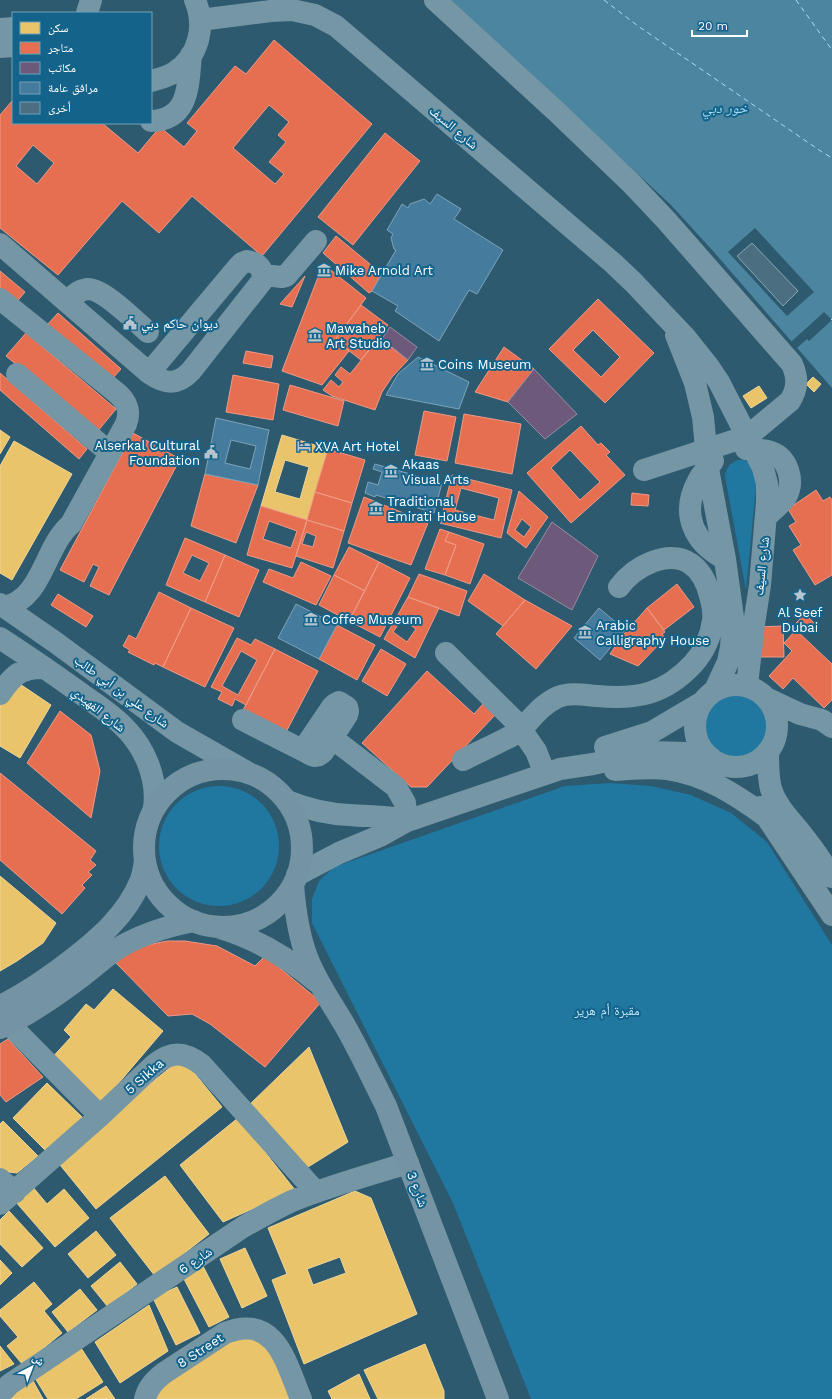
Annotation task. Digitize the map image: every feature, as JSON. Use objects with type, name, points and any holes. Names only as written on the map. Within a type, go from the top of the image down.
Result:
[{"type":"main road","points":[[226,768],[247,772],[259,778],[271,785],[287,801],[294,814],[301,836],[301,860],[295,880],[279,904],[260,917],[238,925],[216,926],[194,921],[177,911],[162,897],[151,880],[145,861],[144,843],[147,825],[154,808],[167,792],[184,779],[204,771],[226,768]]},
{"type":"main road","points":[[3,1019],[30,989],[56,972],[109,928],[122,914],[141,881],[145,861]]},
{"type":"main road","name":"شارع 3","points":[[295,880],[298,924],[313,972],[345,1025],[386,1106],[498,1399]]},
{"type":"main road","points":[[3,1019],[38,1007],[68,987],[120,947],[160,929],[194,921]]},
{"type":"main road","name":"شارع 3","points":[[216,926],[234,932],[265,946],[304,972],[321,986]]},
{"type":"street","points":[[435,0],[590,142],[636,188],[666,220],[792,364],[796,374],[797,384],[794,394],[790,401],[751,443],[707,460],[644,470]]},
{"type":"street","points":[[152,81],[174,73],[184,65],[192,55],[200,32],[197,10]]},
{"type":"street","name":"شارع السيف","points":[[197,10],[292,10],[315,15],[336,26],[613,263],[644,293],[694,347],[719,382],[761,460],[767,484],[768,493],[760,586],[747,685]]},
{"type":"street","points":[[0,29],[12,28]]},
{"type":"street","points":[[0,47],[12,46]]},
{"type":"street","points":[[152,121],[159,121],[168,118],[182,107],[188,90],[192,55]]},
{"type":"street","points":[[263,275],[286,276],[316,241]]},
{"type":"street","points":[[0,244],[150,373],[161,380],[168,382],[174,382],[186,376],[260,285],[263,275],[262,270],[258,265],[253,262],[242,264],[150,373]]},
{"type":"street","points":[[68,302],[75,293],[88,289],[95,290],[107,297],[148,332]]},
{"type":"street","points":[[0,299],[117,393],[128,407],[128,418],[110,454],[71,524],[60,536],[30,592],[19,602],[3,605]]},
{"type":"street","name":"شارع السيف","points":[[673,325],[695,383],[703,417],[707,460],[725,559],[733,617],[733,632],[728,662],[708,696]]},
{"type":"street","points":[[16,374],[110,454]]},
{"type":"street","points":[[707,460],[692,492],[690,520],[695,533],[703,544],[713,553],[725,559]]},
{"type":"street","points":[[37,629],[35,613],[38,597],[68,539],[71,524]]},
{"type":"street","points":[[685,561],[703,544]]},
{"type":"street","points":[[463,760],[524,735],[544,705],[560,697],[577,694],[629,698],[644,695],[659,690],[672,683],[695,662],[704,650],[710,635],[713,619],[712,602],[705,578],[693,565],[685,561],[670,558],[656,561],[647,564],[630,575],[619,587]]},
{"type":"street","name":"شارع علي بن أبي طالب","points":[[3,605],[177,732],[247,772]]},
{"type":"street","name":"شارع الفهيدي","points":[[0,638],[45,668],[113,717],[125,728],[135,740],[149,765],[156,796],[154,808]]},
{"type":"street","points":[[446,653],[503,708],[524,735],[526,754],[546,774],[645,768],[668,769],[691,775],[715,784],[741,798],[768,818]]},
{"type":"street","points":[[0,694],[14,676],[23,670],[34,667],[45,668]]},
{"type":"street","points":[[546,774],[594,751],[652,732],[708,696],[731,685],[747,685],[757,690],[768,699],[810,718],[822,720],[832,727]]},
{"type":"street","points":[[708,696],[695,719],[695,730],[698,740],[703,750],[711,758],[720,764],[731,767],[741,767],[758,761],[780,734],[790,726],[810,718]]},
{"type":"street","points":[[768,699],[773,706],[778,728],[771,746],[769,776],[771,789],[785,814],[814,849],[832,877]]},
{"type":"street","points":[[243,720],[308,753],[316,757],[320,756],[347,715],[347,707],[339,702],[332,707],[307,744],[308,753]]},
{"type":"street","points":[[332,738],[396,787],[405,803],[407,821]]},
{"type":"street","points":[[295,880],[340,853],[382,835],[407,821],[546,774],[652,752],[687,753],[711,758]]},
{"type":"street","points":[[731,767],[768,818],[832,915]]},
{"type":"street","points":[[287,801],[306,808],[328,813],[351,816],[394,817],[407,821]]},
{"type":"street","points":[[3,1019],[100,1116]]},
{"type":"street","name":"5 Sikka","points":[[5,1191],[100,1116],[162,1058],[172,1054],[183,1054],[193,1058],[202,1065],[316,1192]]},
{"type":"street","name":"شارع 6","points":[[0,1394],[10,1384],[266,1214],[316,1192],[408,1163]]},
{"type":"street","name":"8 Street","points":[[145,1399],[150,1386],[164,1373],[225,1333],[234,1329],[245,1328],[255,1329],[264,1333],[279,1347],[301,1399]]},
{"type":"green space","points":[[738,460],[749,462],[757,476],[746,590],[725,476],[729,466]]},
{"type":"green space","points":[[730,690],[744,690],[757,696],[766,705],[772,718],[770,738],[762,750],[744,760],[730,760],[717,754],[708,745],[702,732],[702,718],[708,705],[717,696]]},
{"type":"green space","name":"مقبرة أم هرير","points":[[610,783],[651,786],[691,795],[731,813],[767,842],[832,945],[832,1399],[531,1399],[453,1203],[312,923],[312,899],[319,881],[334,867],[565,786]]},
{"type":"green space","points":[[219,786],[242,790],[262,803],[275,823],[279,846],[275,869],[262,889],[242,902],[219,906],[196,902],[176,889],[163,869],[159,846],[163,823],[176,803],[196,790]]},
{"type":"water","name":"خور دبي","points":[[451,0],[832,0],[832,388],[671,205]]},
{"type":"pier","points":[[755,228],[814,292],[787,316],[728,252]]},
{"type":"pier","points":[[824,312],[832,320],[809,341],[807,339],[797,348],[791,342]]},
{"type":"building: سكن","points":[[813,377],[821,384],[814,392],[806,384]]},
{"type":"building: سكن","points":[[759,386],[767,398],[751,408],[743,396]]},
{"type":"building: سكن","points":[[0,430],[10,437],[0,454]]},
{"type":"building: سكن","points":[[282,435],[328,449],[307,520],[261,506]],"holes":[[[285,460],[309,467],[300,499],[275,492]]]},
{"type":"building: سكن","points":[[14,441],[72,474],[12,580],[0,573],[0,466]]},
{"type":"building: سكن","points":[[14,680],[51,705],[20,758],[0,746],[0,700]]},
{"type":"building: سكن","points":[[0,876],[56,923],[43,943],[0,971]]},
{"type":"building: سكن","points":[[113,989],[163,1031],[100,1105],[49,1061],[71,1037],[64,1030],[86,1004],[94,1010]]},
{"type":"building: سكن","points":[[309,1047],[348,1142],[300,1172],[247,1107]]},
{"type":"building: سكن","points":[[182,1058],[222,1107],[96,1209],[56,1160]]},
{"type":"building: سكن","points":[[47,1083],[82,1117],[47,1152],[13,1118]]},
{"type":"building: سكن","points":[[238,1118],[295,1190],[223,1222],[180,1165]]},
{"type":"building: سكن","points":[[3,1121],[38,1156],[17,1173],[0,1171],[0,1124]]},
{"type":"building: سكن","points":[[165,1176],[209,1234],[155,1276],[110,1218]]},
{"type":"building: سكن","points":[[32,1186],[47,1204],[64,1189],[89,1218],[55,1247],[15,1201]]},
{"type":"building: سكن","points":[[355,1191],[371,1198],[417,1314],[304,1364],[272,1280],[287,1274],[268,1228]],"holes":[[[340,1257],[346,1273],[313,1285],[307,1269]]]},
{"type":"building: سكن","points":[[9,1211],[43,1248],[22,1267],[0,1244],[0,1220]]},
{"type":"building: سكن","points":[[96,1231],[116,1255],[88,1278],[68,1254]]},
{"type":"building: سكن","points":[[245,1248],[267,1296],[242,1308],[220,1259]]},
{"type":"building: سكن","points":[[0,1260],[12,1273],[0,1285]]},
{"type":"building: سكن","points":[[120,1262],[137,1284],[108,1307],[91,1286]]},
{"type":"building: سكن","points":[[203,1266],[229,1317],[209,1327],[183,1277]]},
{"type":"building: سكن","points":[[34,1282],[52,1304],[44,1311],[62,1333],[23,1365],[7,1346],[18,1337],[0,1316],[0,1310]]},
{"type":"building: سكن","points":[[177,1287],[200,1333],[176,1345],[153,1298]]},
{"type":"building: سكن","points":[[80,1289],[97,1310],[68,1332],[52,1312]]},
{"type":"building: سكن","points":[[149,1305],[168,1351],[120,1383],[95,1342]]},
{"type":"building: سكن","points":[[244,1330],[267,1337],[298,1399],[152,1399],[154,1391]]},
{"type":"building: سكن","points":[[425,1344],[444,1391],[444,1399],[378,1399],[364,1370]]},
{"type":"building: سكن","points":[[0,1346],[14,1364],[0,1371]]},
{"type":"building: سكن","points":[[81,1348],[103,1382],[76,1399],[48,1399],[35,1378]]},
{"type":"building: سكن","points":[[359,1374],[370,1399],[332,1399],[328,1391]]},
{"type":"building: سكن","points":[[32,1379],[43,1399],[9,1399]]},
{"type":"building: سكن","points":[[106,1386],[115,1399],[86,1399]]},
{"type":"building: متاجر","points":[[274,40],[372,124],[262,256],[192,196],[159,233],[122,201],[58,275],[0,228],[0,115],[12,101],[12,124],[103,124],[138,153],[160,127],[184,147],[197,131],[187,123],[235,66],[246,74]],"holes":[[[269,105],[289,122],[278,135],[286,142],[269,162],[284,174],[275,184],[233,148]],[[33,145],[54,163],[37,184],[16,166]]]},
{"type":"building: متاجر","points":[[385,133],[420,161],[353,245],[318,217]]},
{"type":"building: متاجر","points":[[336,236],[382,274],[372,291],[369,293],[323,253]]},
{"type":"building: متاجر","points":[[323,264],[366,298],[335,340],[349,351],[322,385],[282,371]]},
{"type":"building: متاجر","points":[[0,271],[25,292],[14,305],[0,293]]},
{"type":"building: متاجر","points":[[305,276],[292,307],[280,304]]},
{"type":"building: متاجر","points":[[598,299],[654,353],[605,403],[549,349]],"holes":[[[593,330],[620,357],[601,377],[573,350]]]},
{"type":"building: متاجر","points":[[361,305],[388,325],[361,360],[335,340]]},
{"type":"building: متاجر","points":[[58,313],[121,369],[111,380],[47,325]]},
{"type":"building: متاجر","points":[[26,333],[116,409],[97,432],[6,356]]},
{"type":"building: متاجر","points":[[379,338],[408,360],[392,377],[382,392],[375,410],[332,396],[323,390],[331,380],[339,387],[343,382],[335,375],[341,367],[350,374]]},
{"type":"building: متاجر","points":[[504,347],[534,369],[508,402],[475,392]]},
{"type":"building: متاجر","points":[[246,351],[273,356],[271,368],[243,363]]},
{"type":"building: متاجر","points":[[0,373],[87,449],[79,459],[0,390]]},
{"type":"building: متاجر","points":[[233,375],[279,384],[273,420],[226,412]]},
{"type":"building: متاجر","points":[[290,385],[344,401],[338,426],[283,410]]},
{"type":"building: متاجر","points":[[424,411],[456,417],[447,461],[415,455]]},
{"type":"building: متاجر","points":[[464,414],[521,424],[512,474],[455,463]]},
{"type":"building: متاجر","points":[[581,426],[598,445],[601,443],[610,452],[606,455],[625,475],[571,523],[527,473]],"holes":[[[570,450],[600,482],[580,500],[551,468]]]},
{"type":"building: متاجر","points":[[133,433],[180,459],[109,595],[90,586],[99,567],[93,564],[84,582],[60,570]]},
{"type":"building: متاجر","points":[[328,449],[365,460],[352,503],[315,492]]},
{"type":"building: متاجر","points":[[205,474],[258,485],[236,543],[191,526]]},
{"type":"building: متاجر","points":[[452,475],[512,490],[501,538],[440,523]],"holes":[[[461,488],[499,498],[494,520],[455,510]]]},
{"type":"building: متاجر","points":[[816,490],[823,501],[830,497],[832,500],[832,575],[815,585],[793,550],[801,545],[789,526],[796,522],[788,509]]},
{"type":"building: متاجر","points":[[519,491],[548,517],[526,548],[507,533]],"holes":[[[522,519],[531,527],[524,537],[515,530]]]},
{"type":"building: متاجر","points":[[315,492],[352,503],[344,531],[307,520]]},
{"type":"building: متاجر","points":[[632,493],[649,495],[648,506],[631,505]]},
{"type":"building: متاجر","points":[[364,497],[428,523],[411,565],[348,543]]},
{"type":"building: متاجر","points":[[261,506],[307,520],[292,568],[247,555]],"holes":[[[269,521],[297,531],[291,548],[263,539]]]},
{"type":"building: متاجر","points":[[307,520],[344,531],[333,568],[296,556]],"holes":[[[306,532],[316,536],[313,547],[302,544]]]},
{"type":"building: متاجر","points":[[440,529],[449,532],[445,541],[456,545],[445,575],[425,569]]},
{"type":"building: متاجر","points":[[449,532],[484,544],[470,584],[445,575],[456,545],[445,541]]},
{"type":"building: متاجر","points":[[185,538],[225,555],[205,602],[166,585]],"holes":[[[192,555],[209,563],[200,581],[183,573]]]},
{"type":"building: متاجر","points":[[349,547],[379,562],[365,591],[334,575]]},
{"type":"building: متاجر","points":[[225,555],[259,570],[239,617],[205,602]]},
{"type":"building: متاجر","points":[[301,562],[331,576],[316,605],[263,582],[269,569],[293,578]]},
{"type":"building: متاجر","points":[[379,562],[410,578],[380,637],[349,621]]},
{"type":"building: متاجر","points":[[419,574],[467,591],[459,616],[408,597]]},
{"type":"building: متاجر","points":[[484,574],[525,600],[503,626],[468,601]]},
{"type":"building: متاجر","points":[[334,575],[365,591],[349,621],[319,605]]},
{"type":"building: متاجر","points":[[677,584],[694,607],[664,630],[647,608]]},
{"type":"building: متاجر","points":[[159,592],[191,608],[163,667],[155,663],[154,665],[128,652],[130,650],[123,646],[129,635],[136,639]]},
{"type":"building: متاجر","points":[[58,594],[93,616],[86,627],[51,605]]},
{"type":"building: متاجر","points":[[408,597],[439,608],[415,658],[384,639]],"holes":[[[402,619],[416,629],[407,642],[393,632]]]},
{"type":"building: متاجر","points":[[525,600],[572,626],[536,669],[496,634]]},
{"type":"building: متاجر","points":[[191,608],[234,628],[205,687],[163,667]]},
{"type":"building: متاجر","points":[[647,608],[665,632],[662,634],[665,638],[638,666],[610,654],[623,635]]},
{"type":"building: متاجر","points":[[805,614],[815,624],[806,633],[796,623]]},
{"type":"building: متاجر","points":[[337,625],[375,645],[357,680],[319,659]]},
{"type":"building: متاجر","points":[[783,626],[784,657],[759,657],[757,627]]},
{"type":"building: متاجر","points":[[796,630],[832,664],[832,700],[824,708],[793,678],[783,689],[769,676],[792,651],[784,643]]},
{"type":"building: متاجر","points":[[237,638],[251,645],[255,639],[275,649],[246,705],[235,699],[232,706],[218,699],[222,692],[211,687]],"holes":[[[241,651],[257,660],[238,695],[222,686]]]},
{"type":"building: متاجر","points":[[275,649],[318,671],[285,734],[242,712]]},
{"type":"building: متاجر","points":[[381,649],[406,664],[387,696],[362,681]]},
{"type":"building: متاجر","points":[[427,671],[474,714],[483,704],[495,715],[427,787],[411,787],[362,743]]},
{"type":"building: متاجر","points":[[60,711],[91,735],[100,771],[91,818],[27,763]]},
{"type":"building: متاجر","points":[[0,773],[96,851],[90,860],[96,865],[88,872],[92,875],[82,885],[85,888],[62,914],[0,860]]},
{"type":"building: متاجر","points":[[167,941],[185,941],[217,946],[255,966],[265,956],[321,1002],[265,1067],[210,1024],[192,1014],[168,1016],[115,962],[138,947]]},
{"type":"building: متاجر","points":[[8,1039],[43,1077],[6,1102],[0,1095],[0,1044]]},
{"type":"building: مكاتب","points":[[390,327],[417,347],[408,360],[382,339]]},
{"type":"building: مكاتب","points":[[534,369],[577,414],[545,439],[508,402]]},
{"type":"building: مكاتب","points":[[552,522],[598,556],[572,610],[518,578]]},
{"type":"building: مرافق عامة","points":[[437,194],[461,209],[454,219],[503,250],[477,294],[469,290],[439,341],[395,311],[398,306],[372,291],[396,250],[394,249],[391,238],[393,234],[387,230],[402,204],[408,208],[410,204],[424,199],[430,204]]},
{"type":"building: مرافق عامة","points":[[418,357],[469,382],[459,409],[386,395],[398,374]]},
{"type":"building: مرافق عامة","points":[[216,418],[269,430],[258,485],[205,474]],"holes":[[[231,440],[256,446],[250,469],[225,463]]]},
{"type":"building: مرافق عامة","points":[[375,464],[442,483],[434,513],[365,493],[368,482],[378,485],[382,472],[373,469]]},
{"type":"building: مرافق عامة","points":[[296,604],[337,625],[319,659],[278,638]]},
{"type":"building: مرافق عامة","points":[[599,608],[625,630],[600,660],[574,638]]},
{"type":"building: أخرى","points":[[752,243],[798,291],[783,306],[737,256]]},
{"type":"ferry route","points":[[604,0],[638,26],[832,158]]},
{"type":"ferry route","points":[[796,0],[832,50]]},
{"type":"place","name":"Mike Arnold Art","points":[[324,270]]},
{"type":"place","name":"ديوان حاكم دبي","points":[[130,323]]},
{"type":"place","name":"Mawaheb Art Studio","points":[[315,335]]},
{"type":"place","name":"Coins Museum","points":[[427,364]]},
{"type":"place","name":"XVA Art Hotel","points":[[304,446]]},
{"type":"place","name":"Alserkal Cultural Foundation","points":[[211,452]]},
{"type":"place","name":"Akaas Visual Arts","points":[[391,471]]},
{"type":"place","name":"Traditional Emirati House","points":[[376,508]]},
{"type":"place","name":"Al Seef Dubai","points":[[800,595]]},
{"type":"place","name":"Coffee Museum","points":[[311,619]]},
{"type":"place","name":"Arabic Calligraphy House","points":[[585,632]]}]
